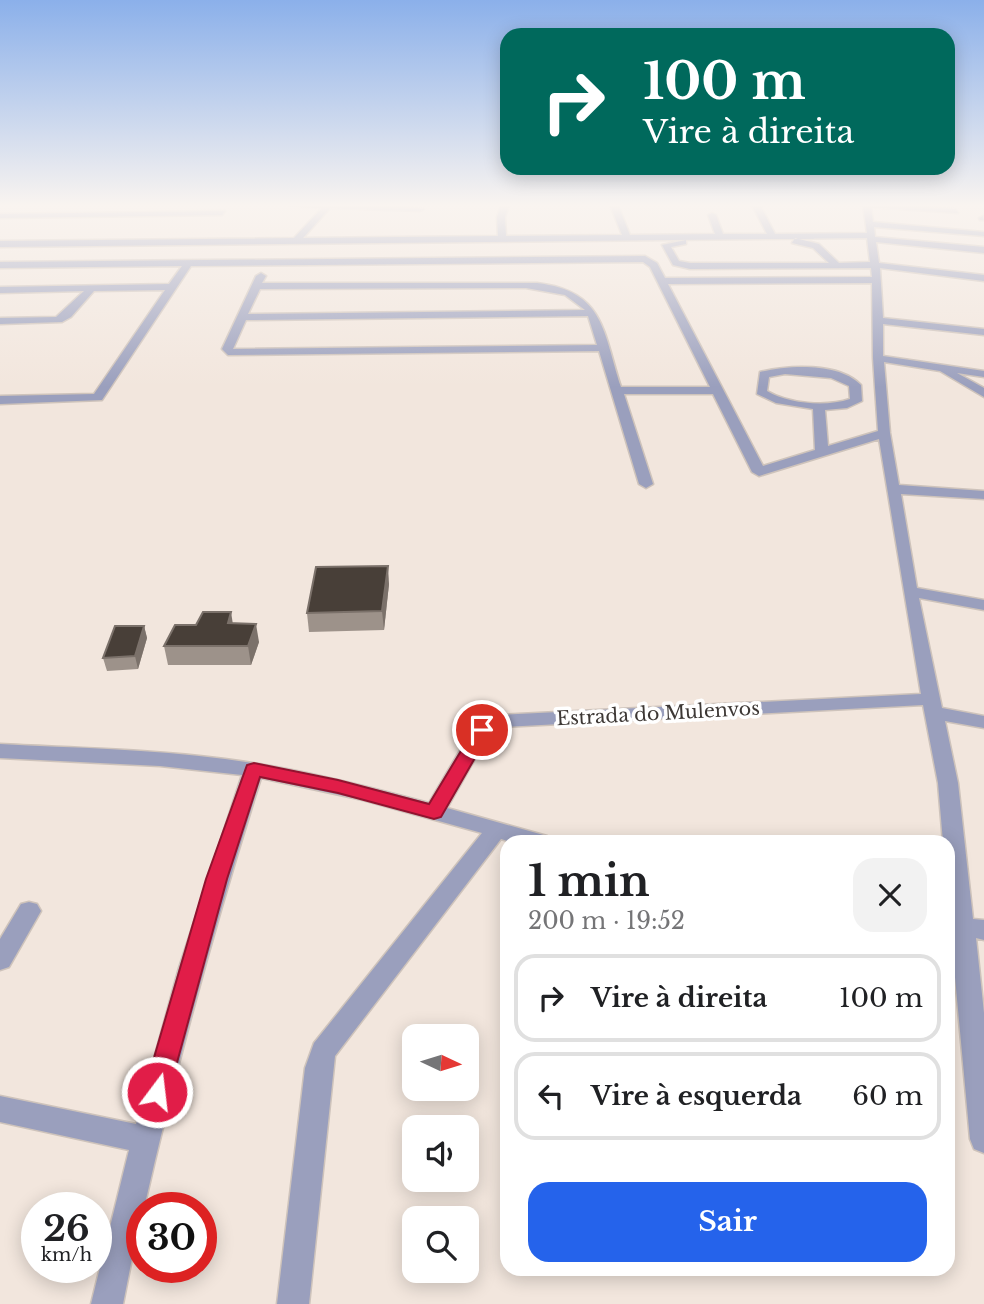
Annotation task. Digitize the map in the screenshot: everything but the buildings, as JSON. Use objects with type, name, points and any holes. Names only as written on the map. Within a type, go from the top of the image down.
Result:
[{"type":"street","points":[[0,400],[98,397],[186,266]]},
{"type":"street","points":[[265,266],[227,349],[228,352],[603,348]]},
{"type":"street","points":[[654,266],[759,472],[884,433]]},
{"type":"street","points":[[662,281],[744,266]]},
{"type":"street","points":[[874,266],[884,433],[910,591],[948,783],[954,835]]},
{"type":"street","points":[[946,266],[984,278]]},
{"type":"street","points":[[256,286],[532,286],[577,296],[586,302],[592,313],[646,484]]},
{"type":"street","points":[[0,321],[58,320],[67,315],[92,288]]},
{"type":"street","points":[[0,290],[172,288]]},
{"type":"street","points":[[242,317],[592,313]]},
{"type":"street","points":[[879,321],[984,332]]},
{"type":"street","points":[[878,358],[984,374]]},
{"type":"street","points":[[937,366],[984,393]]},
{"type":"street","points":[[785,371],[839,376],[855,385],[856,401],[843,407],[819,406],[768,398],[761,392],[764,374],[785,371]]},
{"type":"street","points":[[617,391],[719,390]]},
{"type":"street","points":[[819,406],[822,452]]},
{"type":"street","points":[[893,489],[984,495]]},
{"type":"street","points":[[910,591],[984,605]]},
{"type":"street","name":"Estrada do Mulenvos","points":[[434,812],[482,730],[500,721],[932,706],[984,722]]},
{"type":"street","points":[[0,751],[146,759],[254,770],[338,786],[514,835]]},
{"type":"street","points":[[107,1304],[144,1140],[201,932],[254,770]]},
{"type":"street","points":[[293,1304],[318,1068],[323,1051],[497,830]]},
{"type":"street","points":[[955,842],[984,1132]]},
{"type":"street","points":[[0,960],[29,911]]},
{"type":"street","points":[[0,1109],[144,1140]]},
{"type":"route","points":[[157,1092],[189,971],[254,770],[338,786],[434,812],[482,730]]}]
